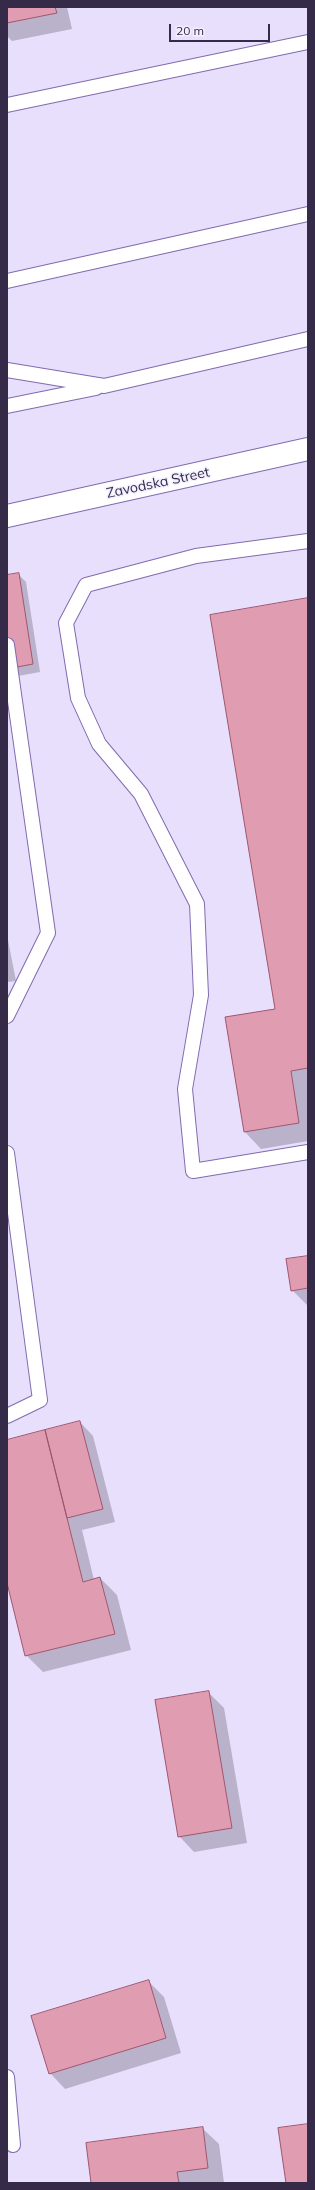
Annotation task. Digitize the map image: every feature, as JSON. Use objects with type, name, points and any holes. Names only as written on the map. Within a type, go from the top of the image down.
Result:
[{"type":"street","name":"Zavodska Street","points":[[7,516],[308,449]]},
{"type":"lane","points":[[7,105],[308,42]]},
{"type":"lane","points":[[7,281],[308,214]]},
{"type":"lane","points":[[7,406],[104,386],[308,339]]},
{"type":"lane","points":[[7,370],[104,386]]},
{"type":"lane","points":[[308,541],[196,556],[86,585],[66,622],[78,698],[99,744],[141,794],[197,904],[201,995],[185,1089],[193,1171],[308,1152]]},
{"type":"lane","points":[[7,645],[48,934],[7,1016]]},
{"type":"lane","points":[[7,1153],[40,1400],[7,1416]]},
{"type":"lane","points":[[7,2077],[13,2145]]},
{"type":"building","points":[[7,7],[55,7],[57,13],[7,23]]},
{"type":"building","points":[[19,573],[33,664],[7,669],[7,575]]},
{"type":"building","points":[[308,598],[308,1068],[291,1071],[299,1123],[244,1132],[225,1017],[275,1009],[210,615]]},
{"type":"building","points":[[308,1256],[308,1288],[291,1291],[286,1259]]},
{"type":"building","points":[[80,1421],[103,1509],[67,1518],[45,1430]]},
{"type":"building","points":[[45,1430],[83,1582],[100,1577],[115,1634],[25,1656],[7,1583],[7,1440]]},
{"type":"building","points":[[209,1691],[232,1828],[178,1837],[155,1700]]},
{"type":"building","points":[[149,1980],[166,2038],[49,2074],[31,2016]]},
{"type":"building","points":[[308,2124],[308,2183],[286,2183],[278,2128]]},
{"type":"building","points":[[203,2127],[208,2168],[177,2172],[179,2183],[91,2183],[86,2143]]}]
